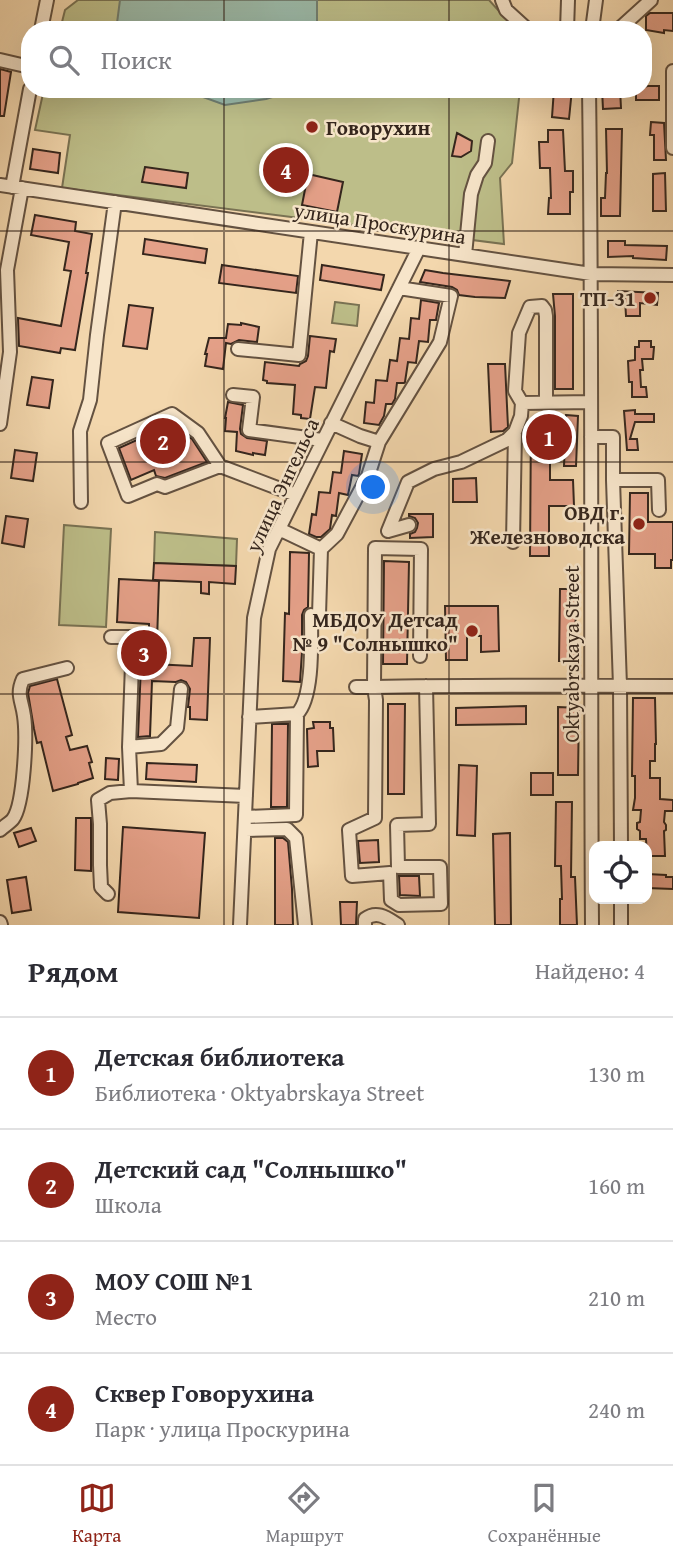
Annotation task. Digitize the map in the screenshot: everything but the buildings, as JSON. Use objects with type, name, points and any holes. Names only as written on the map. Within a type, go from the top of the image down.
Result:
[{"type":"street","points":[[43,21],[47,0]]},
{"type":"street","points":[[502,0],[506,10],[518,21]]},
{"type":"street","points":[[567,21],[568,0]]},
{"type":"street","points":[[593,21],[596,0]]},
{"type":"street","points":[[628,21],[651,0]]},
{"type":"street","points":[[0,60],[21,65]]},
{"type":"street","points":[[672,71],[673,148]]},
{"type":"street","points":[[0,424],[11,187],[28,98]]},
{"type":"street","name":"Oktyabrskaya Street","points":[[589,98],[592,925]]},
{"type":"street","points":[[465,255],[471,194],[477,175],[485,163],[488,141]]},
{"type":"street","name":"улица Проскурина","points":[[11,187],[591,274],[673,275]]},
{"type":"street","points":[[81,502],[80,431],[90,400],[116,202]]},
{"type":"street","points":[[238,349],[299,355],[312,232]]},
{"type":"street","name":"улица Энгельса","points":[[240,925],[254,618],[269,549],[419,248]]},
{"type":"street","points":[[245,823],[296,815],[299,712],[310,680],[321,549],[337,534],[336,527],[379,442],[440,342],[451,296],[399,288]]},
{"type":"street","points":[[515,539],[517,436],[522,403],[515,391],[519,333],[530,307],[536,305],[542,306],[546,316],[546,402]]},
{"type":"street","points":[[233,395],[253,397],[249,430],[322,440]]},
{"type":"street","points":[[522,403],[591,402]]},
{"type":"street","points":[[220,466],[164,487],[157,484],[128,496],[108,443],[172,414],[198,433],[220,466],[296,495]]},
{"type":"street","points":[[331,423],[379,442]]},
{"type":"street","points":[[409,525],[388,531],[408,482],[434,468],[461,462],[517,436]]},
{"type":"street","points":[[591,437],[613,437],[621,841]]},
{"type":"street","points":[[613,480],[659,480],[659,510]]},
{"type":"street","points":[[279,529],[321,549]]},
{"type":"street","points":[[375,818],[375,548],[421,549],[420,656]]},
{"type":"street","points":[[111,637],[133,637],[128,747],[131,791]]},
{"type":"street","points":[[0,830],[13,819],[19,800],[25,745],[19,689],[23,679],[67,668]]},
{"type":"street","points":[[397,825],[394,870],[391,900],[399,905],[441,904],[440,867],[394,870],[352,876],[349,830],[375,818],[397,825],[429,824],[426,686]]},
{"type":"street","points":[[356,687],[673,686]]},
{"type":"street","points":[[128,747],[161,744],[177,728],[181,689]]},
{"type":"street","points":[[249,717],[299,712]]},
{"type":"street","points":[[108,894],[102,887],[98,800],[110,793],[131,791],[246,796]]},
{"type":"street","points":[[245,823],[287,829],[296,838],[304,925]]},
{"type":"street","points":[[621,904],[621,925]]},
{"type":"street","points":[[365,925],[365,919],[376,914],[384,915],[398,925]]},
{"type":"green space","points":[[78,0],[489,0],[508,21],[62,21],[65,10]]},
{"type":"green space","points":[[42,98],[519,98],[512,163],[500,178],[504,244],[62,188],[70,135],[35,130]]},
{"type":"green space","points":[[335,302],[359,305],[357,326],[332,323]]},
{"type":"green space","points":[[64,525],[111,529],[106,627],[59,625]]},
{"type":"green space","points":[[155,532],[237,539],[236,566],[154,563]]},
{"type":"water","points":[[120,0],[317,0],[317,21],[117,21]]},
{"type":"water","points":[[206,98],[269,98],[266,99],[225,105]]},
{"type":"place","name":"Говорухин","points":[[312,127]]},
{"type":"place","name":"Сквер Говорухина","points":[[286,170]]},
{"type":"place","name":"ТП-31","points":[[650,298]]},
{"type":"place","name":"Детская библиотека","points":[[549,437]]},
{"type":"place","name":"Детский сад \"Солнышко\"","points":[[163,441]]},
{"type":"place","name":"ОВД г. Железноводска","points":[[639,524]]},
{"type":"place","name":"МБДОУ Детсад № 9 \"Солнышко\"","points":[[472,631]]},
{"type":"place","name":"МОУ СОШ №1","points":[[144,653]]}]
